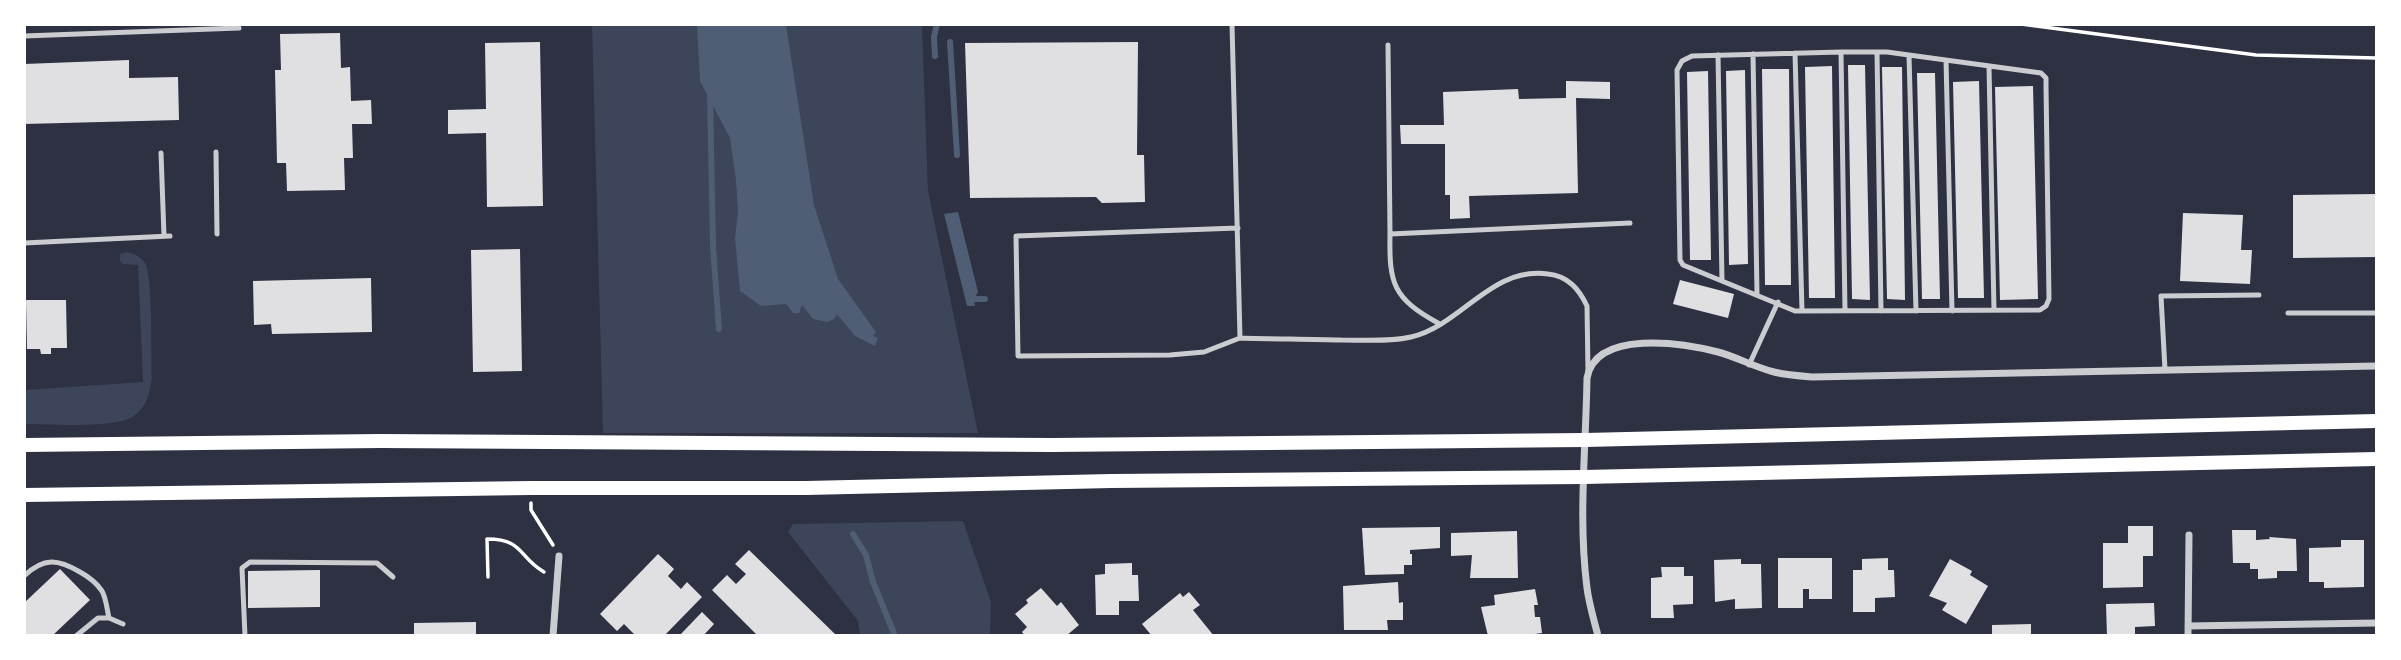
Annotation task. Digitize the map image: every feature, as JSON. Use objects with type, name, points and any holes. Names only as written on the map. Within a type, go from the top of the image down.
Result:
[{"type":"main road","points":[[24,445],[380,441],[1051,445],[1585,440],[2376,421]]},
{"type":"main road","points":[[24,495],[1584,477],[2376,459]]},
{"type":"street","points":[[1598,635],[1587,585],[1584,477],[1588,372],[1596,358],[1622,346],[1678,345],[1704,349],[1777,373],[1812,377],[2376,366]]},
{"type":"street","points":[[2188,635],[2189,535]]},
{"type":"street","points":[[553,635],[559,556]]},
{"type":"street","points":[[2188,626],[2376,623]]},
{"type":"lane","points":[[1232,24],[1240,338]]},
{"type":"lane","points":[[24,36],[239,28]]},
{"type":"lane","points":[[1388,45],[1390,264],[1396,287],[1414,310],[1439,324]]},
{"type":"lane","points":[[1841,52],[1845,312]]},
{"type":"lane","points":[[1877,52],[1881,311]]},
{"type":"lane","points":[[1877,52],[2041,73],[2046,78],[2049,299],[2046,306],[2040,310],[1795,311],[1690,269],[1680,260],[1677,70],[1682,61],[1692,56],[1877,52]]},
{"type":"lane","points":[[1795,53],[1802,311]]},
{"type":"lane","points":[[1753,54],[1757,294]]},
{"type":"lane","points":[[1718,55],[1722,281]]},
{"type":"lane","points":[[1909,55],[1916,311]]},
{"type":"lane","points":[[1946,60],[1952,311]]},
{"type":"lane","points":[[1989,66],[1994,310]]},
{"type":"lane","points":[[216,152],[217,234]]},
{"type":"lane","points":[[24,243],[167,236],[162,153]]},
{"type":"lane","points":[[1390,234],[1630,223]]},
{"type":"lane","points":[[1238,228],[1016,236],[1018,356],[1170,355],[1204,352],[1240,338],[1380,340],[1412,337],[1439,324],[1503,280],[1535,272],[1560,276],[1579,290],[1587,306],[1588,372]]},
{"type":"lane","points":[[2165,370],[2161,296],[2259,295]]},
{"type":"lane","points":[[1749,365],[1778,302]]},
{"type":"lane","points":[[2288,313],[2376,313]]},
{"type":"lane","points":[[24,576],[35,566],[63,562],[92,579],[103,592],[109,618]]},
{"type":"lane","points":[[246,635],[243,568],[250,562],[377,563],[393,577]]},
{"type":"lane","points":[[76,635],[98,618],[109,618],[123,624]]},
{"type":"path","points":[[2021,24],[2256,55],[2376,58]]},
{"type":"path","points":[[531,488],[531,510],[559,556]]},
{"type":"path","points":[[488,577],[488,539],[503,539],[513,543],[538,569],[558,580]]},
{"type":"shaded area","points":[[592,25],[922,25],[928,191],[978,433],[603,433]]},
{"type":"shaded area","points":[[697,25],[786,25],[814,205],[838,279],[876,332],[873,336],[878,338],[875,346],[855,336],[837,314],[827,322],[813,319],[802,305],[799,313],[793,313],[786,304],[761,306],[740,291],[735,238],[738,212],[736,180],[730,138],[700,81]]},
{"type":"shaded area","points":[[958,212],[978,292],[974,299],[975,306],[967,306],[944,214]]},
{"type":"shaded area","points":[[127,252],[141,259],[148,271],[152,378],[145,404],[134,416],[113,423],[25,424],[25,390],[143,382],[138,265],[123,264],[120,261],[120,254]]},
{"type":"shaded area","points":[[963,521],[991,602],[990,635],[860,635],[858,621],[788,532],[793,524]]},
{"type":"building","points":[[340,33],[341,68],[350,67],[351,101],[371,100],[372,124],[352,124],[353,158],[344,158],[345,190],[287,191],[286,163],[277,163],[275,70],[281,70],[280,34]]},
{"type":"building","points":[[540,42],[543,206],[487,207],[486,133],[448,134],[448,110],[486,109],[485,43]]},
{"type":"building","points":[[1138,42],[1137,155],[1144,155],[1145,202],[1102,203],[1096,197],[970,198],[965,43]]},
{"type":"building","points":[[129,60],[129,78],[178,77],[179,120],[24,124],[24,64]]},
{"type":"building","points":[[1848,65],[1865,65],[1870,300],[1852,299]]},
{"type":"building","points":[[1832,66],[1835,298],[1809,298],[1805,67]]},
{"type":"building","points":[[1882,67],[1902,67],[1905,300],[1887,299]]},
{"type":"building","points":[[1762,69],[1789,69],[1791,285],[1765,285]]},
{"type":"building","points":[[1745,70],[1748,264],[1729,265],[1726,71]]},
{"type":"building","points":[[1708,71],[1711,260],[1690,260],[1687,72]]},
{"type":"building","points":[[1917,73],[1935,73],[1940,299],[1922,299]]},
{"type":"building","points":[[1566,81],[1610,82],[1610,99],[1576,98],[1578,193],[1469,196],[1470,218],[1450,219],[1450,195],[1445,195],[1445,144],[1401,144],[1400,125],[1444,125],[1443,92],[1518,89],[1519,99],[1566,98]]},
{"type":"building","points":[[1979,81],[1984,298],[1958,298],[1953,82]]},
{"type":"building","points":[[2033,86],[2038,299],[2000,300],[1995,87]]},
{"type":"building","points":[[2376,194],[2376,257],[2293,258],[2293,195]]},
{"type":"building","points":[[2183,213],[2243,215],[2241,250],[2252,250],[2250,284],[2180,281]]},
{"type":"building","points":[[520,249],[522,371],[473,372],[471,250]]},
{"type":"building","points":[[371,278],[372,332],[272,334],[271,324],[254,325],[253,281]]},
{"type":"building","points":[[1680,280],[1734,294],[1728,318],[1673,304]]},
{"type":"building","points":[[26,300],[66,300],[67,348],[51,348],[51,354],[41,354],[40,349],[27,349]]},
{"type":"building","points":[[2128,526],[2153,526],[2153,556],[2143,556],[2143,587],[2103,588],[2103,543],[2128,543]]},
{"type":"building","points":[[1440,527],[1440,548],[1410,550],[1412,565],[1404,565],[1404,574],[1365,575],[1362,528]]},
{"type":"building","points":[[2232,530],[2256,530],[2256,540],[2270,539],[2269,537],[2296,539],[2297,571],[2277,571],[2277,578],[2258,579],[2258,569],[2250,569],[2250,563],[2233,563]]},
{"type":"building","points":[[1517,531],[1518,578],[1470,578],[1472,555],[1451,556],[1451,533]]},
{"type":"building","points":[[2341,540],[2364,540],[2364,587],[2324,588],[2324,582],[2309,582],[2309,548],[2341,547]]},
{"type":"building","points":[[749,550],[837,636],[758,636],[712,590],[727,575],[736,584],[746,574],[735,564]]},
{"type":"building","points":[[658,554],[674,569],[668,576],[681,589],[687,582],[702,597],[664,636],[636,636],[624,624],[617,631],[600,614]]},
{"type":"building","points":[[1778,558],[1832,558],[1832,599],[1809,599],[1809,589],[1803,589],[1803,608],[1778,608]]},
{"type":"building","points":[[1888,558],[1888,570],[1894,570],[1895,597],[1875,598],[1875,612],[1853,612],[1853,570],[1862,570],[1862,559]]},
{"type":"building","points":[[1741,559],[1741,564],[1761,564],[1762,608],[1735,609],[1735,599],[1715,602],[1714,560]]},
{"type":"building","points":[[1950,559],[1972,571],[1970,575],[1988,586],[1966,624],[1942,610],[1947,603],[1929,596]]},
{"type":"building","points":[[1132,563],[1132,575],[1138,575],[1139,601],[1119,601],[1119,615],[1096,615],[1095,575],[1105,574],[1105,564]]},
{"type":"building","points":[[1661,567],[1684,567],[1684,576],[1693,576],[1693,604],[1673,605],[1674,618],[1651,618],[1651,578],[1662,577]]},
{"type":"building","points":[[60,569],[90,600],[52,636],[24,636],[24,603]]},
{"type":"building","points":[[320,570],[320,607],[248,608],[248,571]]},
{"type":"building","points":[[1398,582],[1399,603],[1403,602],[1403,620],[1387,620],[1388,630],[1344,630],[1343,586]]},
{"type":"building","points":[[1041,588],[1057,606],[1061,602],[1079,625],[1066,636],[1025,636],[1022,632],[1027,627],[1015,614],[1028,603],[1026,600]]},
{"type":"building","points":[[1535,589],[1538,605],[1534,605],[1535,617],[1540,617],[1542,633],[1488,636],[1481,607],[1495,605],[1494,595]]},
{"type":"building","points":[[1189,592],[1200,605],[1193,610],[1214,636],[1152,636],[1142,624],[1180,593],[1183,597]]},
{"type":"building","points":[[2154,603],[2155,626],[2135,627],[2135,636],[2107,636],[2106,604]]},
{"type":"building","points":[[702,612],[714,624],[703,636],[679,636]]},
{"type":"building","points":[[476,622],[476,636],[414,636],[414,623]]},
{"type":"building","points":[[2031,624],[2031,636],[1992,636],[1992,625]]},
{"type":"waterway","points":[[935,56],[934,37],[937,24]]},
{"type":"waterway","points":[[950,42],[957,155]]},
{"type":"waterway","points":[[710,93],[713,247],[719,329]]},
{"type":"waterway","points":[[974,299],[985,299]]},
{"type":"waterway","points":[[853,534],[866,555],[873,582],[895,636]]}]
